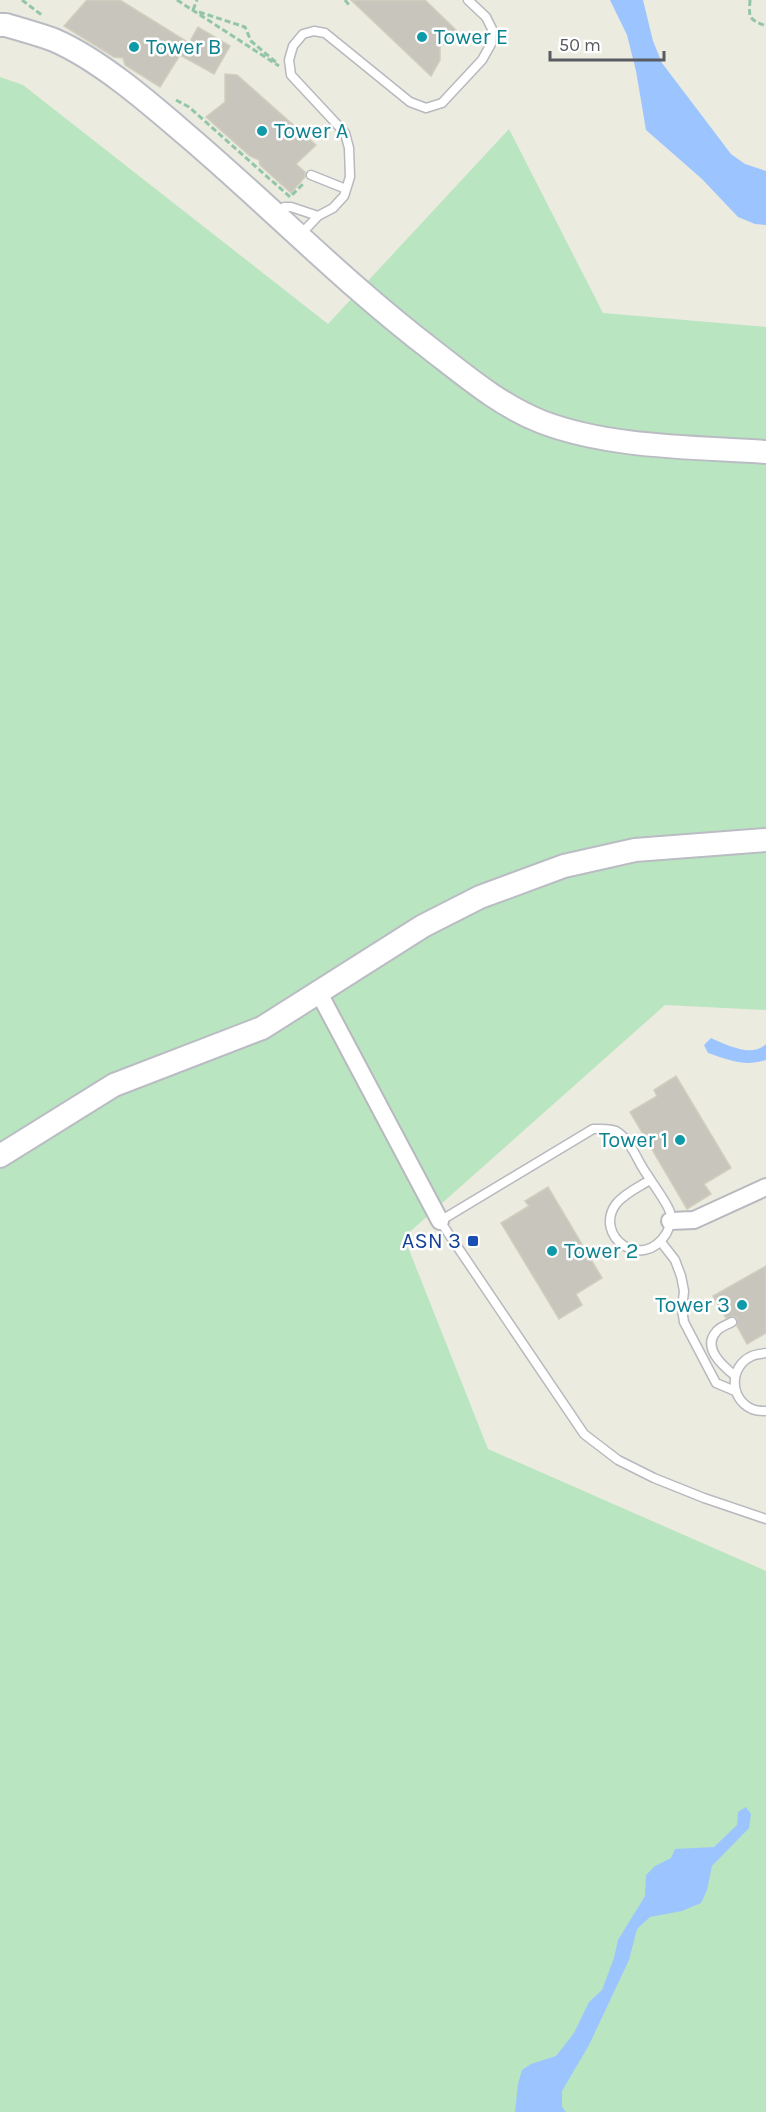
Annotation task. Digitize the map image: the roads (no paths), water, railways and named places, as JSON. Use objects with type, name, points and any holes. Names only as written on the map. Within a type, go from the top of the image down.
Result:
[{"type":"street","points":[[0,25],[54,41],[98,66],[164,115],[406,330],[478,386],[511,407],[541,422],[603,439],[766,452]]},
{"type":"street","points":[[0,1156],[114,1085],[262,1028],[423,926],[480,897],[564,867],[635,850],[766,840]]},
{"type":"street","points":[[320,993],[440,1221]]},
{"type":"street","points":[[669,1221],[693,1220],[766,1187]]},
{"type":"lane","points":[[299,237],[318,216],[333,208],[344,196],[350,177],[349,148],[345,134],[291,75],[289,60],[293,46],[303,34],[314,31],[325,33],[410,102],[426,108],[442,103],[482,60],[491,44],[492,29],[486,17],[468,0]]},
{"type":"lane","points":[[311,175],[346,189]]},
{"type":"lane","points":[[275,215],[284,207],[291,207],[318,216]]},
{"type":"lane","points":[[650,1180],[626,1194],[615,1206],[611,1218],[611,1230],[620,1244],[631,1250],[647,1251],[661,1242],[669,1229],[670,1213],[627,1142],[616,1131],[593,1129],[440,1221],[584,1434],[618,1460],[654,1478],[766,1519]]},
{"type":"lane","points":[[661,1242],[675,1260],[681,1276],[684,1291],[682,1310],[684,1322],[716,1383],[735,1391]]},
{"type":"lane","points":[[732,1322],[717,1330],[712,1338],[712,1344],[720,1363],[734,1375]]},
{"type":"lane","points":[[766,1353],[753,1355],[741,1363],[734,1375],[735,1391],[741,1403],[753,1410],[766,1411]]},
{"type":"water","points":[[610,0],[643,0],[653,41],[662,63],[731,154],[745,164],[766,171],[766,225],[755,224],[738,217],[702,179],[646,130],[627,35]]},
{"type":"water","points":[[711,1038],[732,1047],[747,1050],[754,1050],[766,1044],[766,1060],[744,1063],[708,1053],[704,1045]]},
{"type":"water","points":[[746,1807],[751,1814],[749,1828],[712,1866],[707,1890],[701,1903],[682,1911],[650,1917],[637,1929],[629,1960],[589,2045],[562,2091],[562,2107],[566,2112],[515,2112],[522,2070],[531,2064],[556,2056],[574,2033],[589,2002],[602,1990],[618,1940],[645,1896],[646,1875],[655,1866],[671,1858],[675,1849],[714,1847],[737,1825],[738,1812]]},
{"type":"place","name":"Tower E","points":[[422,37]]},
{"type":"place","name":"Tower B","points":[[134,47]]},
{"type":"place","name":"Tower A","points":[[262,131]]},
{"type":"place","name":"Tower 1","points":[[680,1140]]},
{"type":"place","name":"ASN 3","points":[[473,1241]]},
{"type":"place","name":"Tower 2","points":[[552,1251]]},
{"type":"place","name":"Tower 3","points":[[742,1305]]}]
